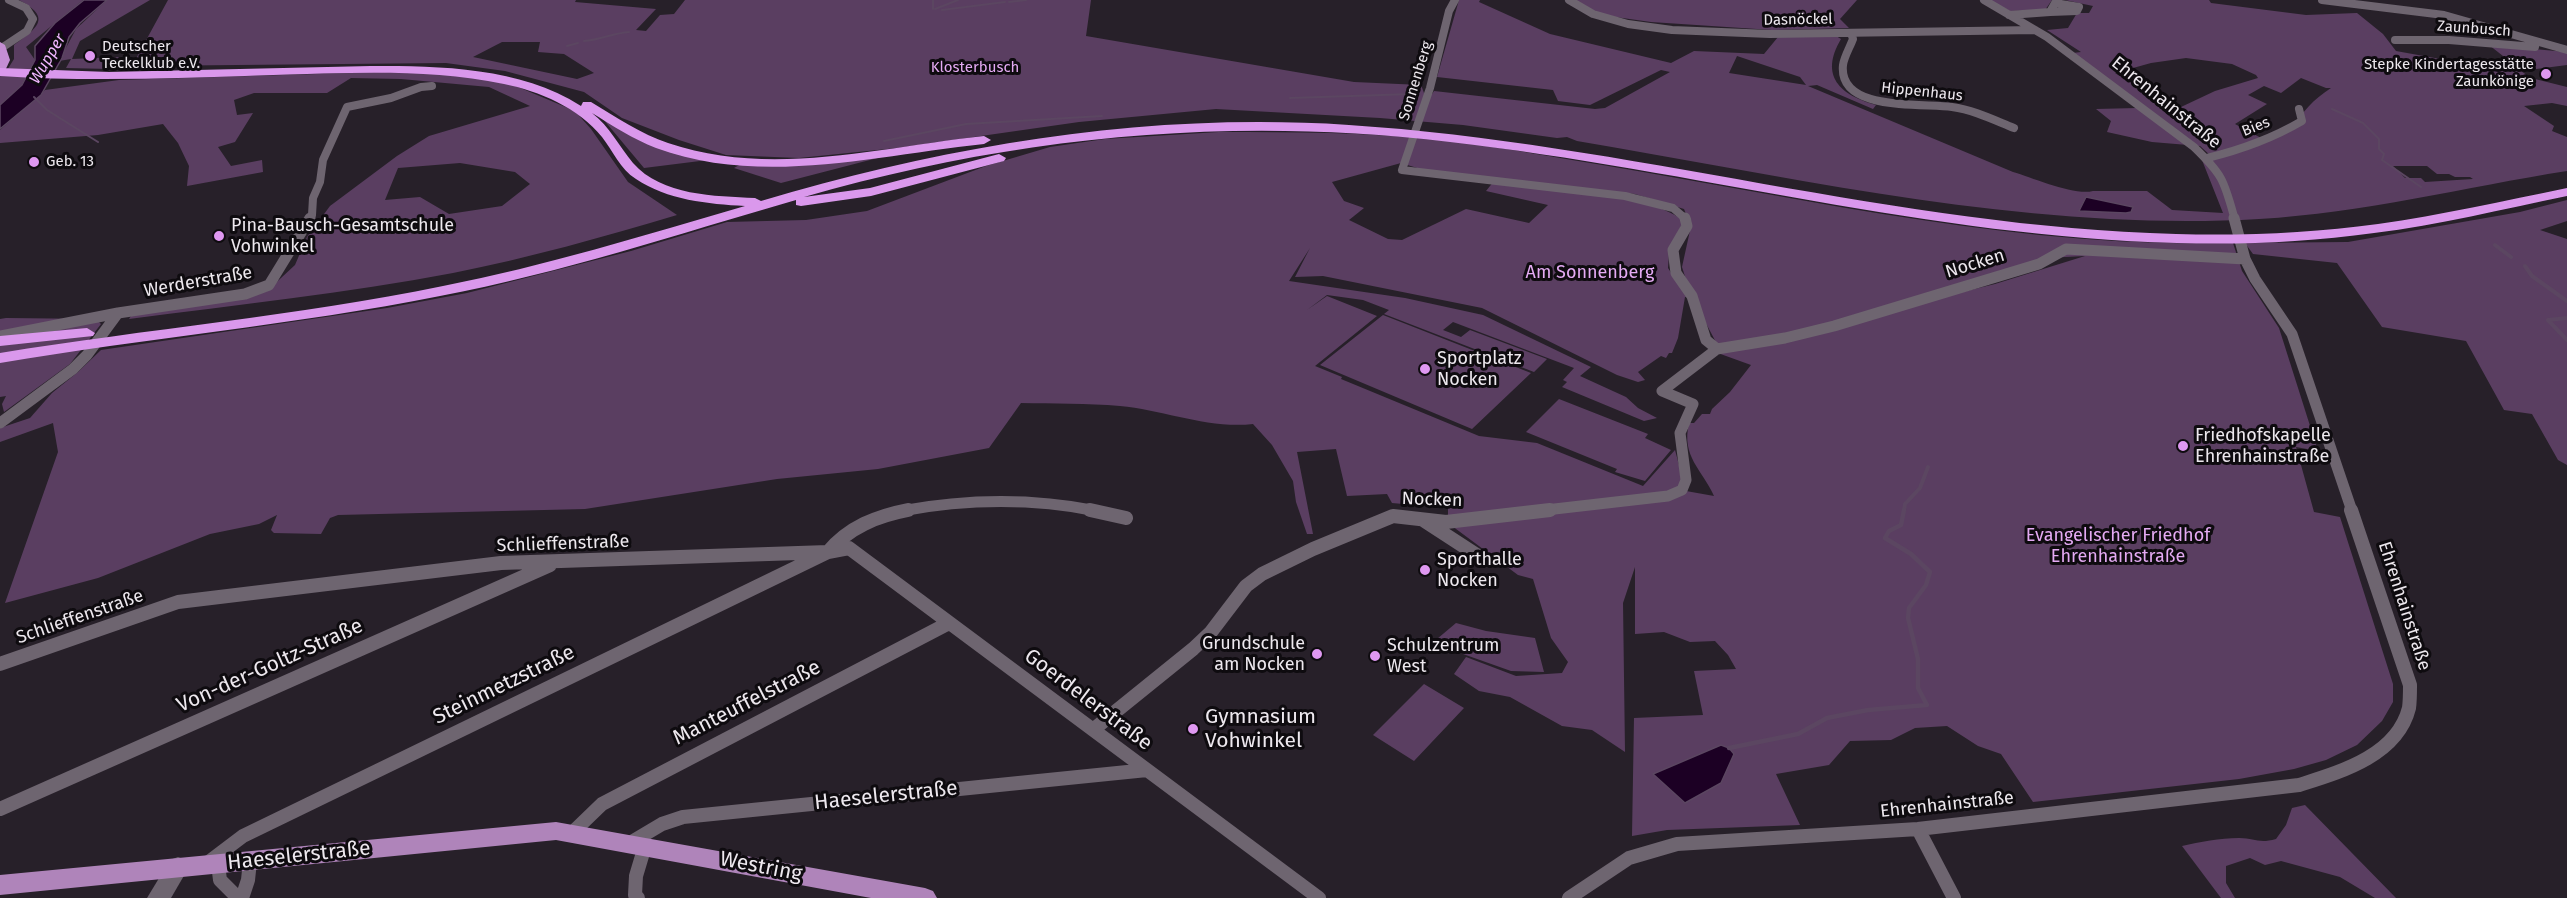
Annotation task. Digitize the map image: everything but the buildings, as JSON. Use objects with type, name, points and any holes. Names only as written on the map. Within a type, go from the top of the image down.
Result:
[{"type":"highway","points":[[0,47],[1,68],[100,76],[368,69],[465,74],[531,88],[583,107],[645,138],[675,150],[730,160],[808,161],[1113,125],[1187,120],[1303,118],[1398,124],[1568,146],[1903,204],[2048,222],[2145,229],[2247,228],[2358,220],[2433,208],[2567,180]]},
{"type":"highway","points":[[583,107],[604,131],[625,162],[639,176],[665,188],[697,196],[774,202],[848,197],[1032,149],[1106,133]]},
{"type":"highway","points":[[0,358],[118,327],[392,300],[483,283],[547,268],[873,174],[968,153],[1106,133],[1180,128],[1268,125],[1356,128],[1437,135],[1590,157],[1906,213],[2055,232],[2153,238],[2260,238],[2372,230],[2567,192]]},
{"type":"highway","points":[[0,346],[118,327],[331,300],[505,267],[631,234],[860,168],[1013,137]]},
{"type":"highway","points":[[0,341],[88,333]]},
{"type":"main road","name":"Haeselerstraße","points":[[0,885],[537,831],[573,832],[597,837]]},
{"type":"main road","name":"Westring","points":[[597,837],[925,898]]},
{"type":"main road","points":[[159,898],[178,867]]},
{"type":"street","points":[[0,47],[27,31],[33,19],[26,9],[9,0]]},
{"type":"street","name":"Sonnenberg","points":[[1455,0],[1449,11],[1428,94],[1404,167],[1624,196],[1673,208],[1687,220],[1687,226],[1673,250],[1676,273],[1692,296],[1706,340],[1717,349]]},
{"type":"street","name":"Dasnöckel","points":[[1569,0],[1578,8],[1594,15],[1646,26],[1752,35],[2035,30]]},
{"type":"street","name":"Ehrenhainstraße","points":[[1569,898],[1629,858],[1677,843],[1786,839],[1918,829],[2299,785],[2348,770],[2381,749],[2408,716],[2411,699],[2410,685],[2292,334],[2255,279],[2243,254],[2224,180],[2206,158],[2106,79],[2035,30],[1984,0]]},
{"type":"street","name":"Zaunbusch","points":[[2322,0],[2444,15],[2567,50]]},
{"type":"street","points":[[2009,15],[2050,12]]},
{"type":"street","name":"Hippenhaus","points":[[1851,33],[1853,39],[1844,57],[1843,70],[1847,85],[1860,95],[1886,103],[1956,107],[1976,112],[2014,128]]},
{"type":"street","name":"Zaunbusch","points":[[2395,40],[2552,46]]},
{"type":"street","name":"Werderstraße","points":[[118,327],[244,294],[269,285],[312,215],[313,198],[320,182],[323,160],[347,107],[391,98],[421,87],[432,86]]},
{"type":"street","name":"Bies","points":[[2206,158],[2232,152],[2288,129],[2302,120],[2299,109]]},
{"type":"street","name":"Nocken","points":[[1094,729],[1193,649],[1210,632],[1246,586],[1262,574],[1313,549],[1393,516],[1446,522],[1668,496],[1682,490],[1686,480],[1680,433],[1693,404],[1662,391],[1717,349],[1785,338],[1834,326],[2039,264],[2066,249],[2243,254]]},
{"type":"street","points":[[0,336],[118,327]]},
{"type":"street","points":[[0,423],[73,369],[118,327]]},
{"type":"street","points":[[828,552],[839,539],[856,527],[882,515],[931,507],[1019,501],[1070,506],[1126,518]]},
{"type":"street","points":[[1422,519],[1486,561]]},
{"type":"street","name":"Goerdelerstraße","points":[[828,552],[849,548],[1319,898]]},
{"type":"street","name":"Schlieffenstraße","points":[[0,664],[178,602],[501,563],[828,552]]},
{"type":"street","name":"Steinmetzstraße","points":[[212,864],[243,836],[828,552]]},
{"type":"street","name":"Von-der-Goltz-Straße","points":[[0,809],[558,561]]},
{"type":"street","name":"Manteuffelstraße","points":[[573,832],[602,804],[949,623]]},
{"type":"street","name":"Haeselerstraße","points":[[638,844],[662,824],[682,817],[1147,770]]},
{"type":"street","points":[[1918,829],[1954,898]]},
{"type":"street","points":[[637,896],[638,844]]},
{"type":"street","points":[[212,864],[219,883],[240,898],[248,880],[250,861]]},
{"type":"green space","points":[[19,0],[83,0],[26,47],[35,60],[22,85],[0,105],[0,75],[4,75],[14,59],[14,45],[38,23],[36,12]]},
{"type":"green space","points":[[107,0],[150,0],[80,41],[72,59],[119,57],[111,69],[66,68],[71,59],[59,61],[76,29]]},
{"type":"green space","name":"Klosterbusch","points":[[168,0],[576,0],[575,2],[656,9],[636,30],[646,31],[660,15],[674,14],[685,0],[1091,0],[1086,36],[1354,82],[1421,85],[1424,93],[1432,94],[1434,91],[1595,109],[1605,108],[1670,72],[1661,70],[1590,105],[1558,101],[1553,90],[1437,77],[1459,0],[1480,0],[1479,2],[1550,34],[1671,63],[1694,51],[1764,54],[1778,37],[1836,36],[1841,39],[1832,64],[1837,82],[1852,96],[1876,105],[1873,109],[1817,85],[1808,86],[2013,172],[2054,186],[2085,192],[2147,191],[2172,210],[2223,213],[2202,160],[2211,156],[2200,146],[2152,142],[2107,132],[2111,121],[2096,109],[2137,108],[2065,54],[2081,52],[2047,30],[2068,28],[2077,13],[2089,13],[2093,6],[2065,0],[2209,0],[2211,3],[2306,15],[2357,13],[2383,34],[2396,51],[2490,68],[2503,56],[2489,45],[2567,52],[2567,65],[2521,71],[2531,78],[2567,87],[2567,106],[2552,103],[2524,106],[2554,126],[2552,131],[2567,137],[2567,171],[2375,205],[2298,216],[2173,221],[2087,218],[2002,210],[1831,186],[1577,141],[1567,137],[1557,138],[1463,125],[1380,118],[1216,109],[1079,122],[897,148],[799,158],[726,155],[622,118],[584,92],[505,71],[446,63],[132,66]],"holes":[[[502,42],[540,42],[538,52],[564,54],[594,73],[577,79],[473,57]],[[1737,56],[1800,77],[1806,85],[1729,73]],[[2186,58],[2232,64],[2258,78],[2215,91],[2181,107],[2169,105],[2115,73],[2151,63]],[[2301,78],[2331,88],[2309,106],[2293,130],[2263,139],[2235,124],[2267,104],[2248,95],[2264,86],[2281,93]],[[2393,166],[2427,166],[2437,174],[2473,179],[2425,182],[2421,178],[2405,178]]]},
{"type":"green space","points":[[1575,0],[1857,0],[1840,19],[1849,28],[1772,30],[1651,22],[1601,15]]},
{"type":"green space","points":[[1988,0],[2052,0],[2045,10],[2010,11]]},
{"type":"green space","points":[[382,72],[457,74],[511,84],[575,111],[591,129],[628,182],[677,215],[566,247],[453,273],[332,293],[129,319],[131,316],[267,291],[295,265],[307,237],[330,206],[397,156],[429,136],[530,106],[489,87],[401,79],[351,78],[327,93],[254,93],[234,100],[237,115],[253,113],[235,142],[218,147],[231,166],[262,160],[263,172],[187,186],[189,166],[178,143],[163,124],[98,135],[0,143],[0,130],[45,90],[119,80]],"holes":[[[460,163],[515,172],[530,184],[502,206],[449,214],[420,197],[385,200],[398,168]]]},
{"type":"green space","points":[[603,119],[708,160],[644,168]]},
{"type":"green space","points":[[1219,132],[1330,133],[1412,137],[1503,148],[1815,203],[1981,228],[2149,243],[2233,243],[2242,271],[2279,328],[2318,451],[2296,447],[2314,512],[2340,517],[2393,684],[2393,702],[2382,721],[2357,745],[2326,760],[2294,769],[2239,779],[2033,802],[2001,754],[1978,746],[1947,726],[1915,728],[1891,740],[1850,741],[1829,765],[1776,774],[1800,825],[1667,830],[1632,836],[1634,718],[1703,715],[1694,671],[1736,669],[1728,655],[1715,641],[1690,642],[1664,632],[1635,634],[1635,567],[1623,603],[1625,752],[1592,730],[1562,726],[1510,697],[1479,691],[1454,674],[1466,657],[1516,676],[1562,673],[1568,662],[1551,638],[1533,579],[1518,575],[1448,523],[1448,508],[1392,503],[1387,494],[1347,496],[1336,449],[1297,452],[1313,534],[1307,534],[1296,502],[1293,481],[1272,445],[1253,424],[1203,422],[1137,408],[1095,404],[1021,403],[989,448],[878,469],[777,479],[585,509],[338,515],[330,518],[321,534],[274,533],[271,530],[277,515],[259,524],[210,534],[98,578],[5,603],[58,452],[53,423],[0,442],[0,428],[30,418],[52,393],[101,350],[387,308],[467,293],[631,251],[727,222],[806,220],[867,211],[986,166],[1050,147],[1105,139]],"holes":[[[1401,163],[1427,171],[1635,194],[1684,209],[1691,226],[1682,267],[1691,295],[1718,346],[1783,337],[1831,325],[2045,258],[2085,256],[1995,284],[1830,329],[1715,352],[1751,365],[1710,414],[1702,414],[1694,423],[1689,423],[1687,435],[1690,454],[1714,496],[1686,491],[1675,450],[1643,486],[1537,443],[1479,436],[1315,366],[1377,316],[1327,296],[1307,310],[1327,295],[1363,300],[1389,310],[1384,314],[1534,372],[1547,359],[1470,330],[1461,337],[1443,330],[1453,322],[1574,368],[1563,380],[1567,382],[1562,387],[1644,421],[1657,418],[1638,408],[1626,397],[1580,376],[1591,367],[1483,315],[1405,298],[1289,281],[1310,248],[1295,277],[1323,276],[1482,308],[1617,375],[1638,382],[1645,380],[1638,372],[1661,356],[1666,358],[1669,353],[1672,353],[1678,338],[1685,297],[1687,297],[1668,268],[1669,253],[1681,226],[1681,219],[1666,210],[1644,203],[1592,193],[1494,181],[1486,191],[1548,205],[1529,223],[1466,209],[1402,240],[1388,239],[1349,220],[1364,208],[1344,201],[1332,182]]]},
{"type":"green space","points":[[893,154],[781,183],[734,168],[743,163]]},
{"type":"green space","points":[[2567,200],[2567,221],[2540,230],[2567,239],[2567,465],[2558,460],[2532,414],[2504,410],[2466,341],[2382,327],[2337,263],[2253,254],[2245,243],[2348,242],[2520,212]]},
{"type":"green space","name":"Sportplatz Nocken","points":[[1383,315],[1531,373],[1472,429],[1320,365]]},
{"type":"green space","points":[[0,319],[96,319],[101,324],[70,364],[4,412],[2,404],[6,396],[0,397]]},
{"type":"green space","points":[[1559,399],[1648,434],[1645,438],[1671,450],[1645,481],[1615,472],[1617,469],[1526,432]]},
{"type":"green space","points":[[1456,623],[1486,631],[1535,638],[1544,672],[1511,671],[1463,654],[1437,639]]},
{"type":"green space","points":[[1424,684],[1464,708],[1414,761],[1373,735]]},
{"type":"green space","points":[[2305,805],[2396,898],[2375,898],[2340,877],[2281,861],[2265,865],[2250,858],[2226,866],[2226,883],[2235,898],[2221,898],[2182,846],[2225,839],[2244,838],[2265,841],[2276,839],[2286,825],[2292,808]]},
{"type":"water","name":"Wupper","points":[[84,0],[107,0],[80,23],[69,37],[62,58],[41,95],[0,129],[0,105],[22,85],[35,60],[35,46],[55,23]]},
{"type":"water","points":[[2086,197],[2133,207],[2131,212],[2126,213],[2079,211]]},
{"type":"water","points":[[1721,745],[1729,748],[1734,754],[1721,783],[1685,803],[1653,774]]},
{"type":"waterway","points":[[933,0],[933,9]]},
{"type":"waterway","points":[[935,9],[958,0]]},
{"type":"waterway","points":[[1009,2],[1026,0]]},
{"type":"waterway","points":[[942,10],[1005,2]]},
{"type":"waterway","points":[[584,41],[629,32]]},
{"type":"waterway","points":[[567,46],[578,43]]},
{"type":"waterway","points":[[1290,98],[1413,94]]},
{"type":"waterway","points":[[34,97],[47,110],[98,142]]},
{"type":"waterway","points":[[2332,109],[2363,123],[2379,139],[2379,149],[2384,154],[2382,160],[2421,187]]},
{"type":"waterway","points":[[884,141],[966,124],[1102,116]]},
{"type":"waterway","points":[[2495,245],[2511,257]]},
{"type":"waterway","points":[[2525,266],[2532,276],[2567,301]]},
{"type":"waterway","points":[[2567,318],[2548,320],[2567,340]]},
{"type":"waterway","points":[[1904,511],[1905,504],[1920,488],[1928,467]]},
{"type":"waterway","points":[[1729,748],[1798,734],[1827,718],[1868,710],[1927,705],[1918,688],[1918,659],[1908,618],[1909,608],[1926,585],[1930,572],[1911,554],[1885,538],[1889,531],[1901,525],[1904,510]]},
{"type":"place","name":"Deutscher Teckelklub e.V.","points":[[90,56]]},
{"type":"place","name":"Stepke Kindertagesstätte Zaunkönige","points":[[2546,74]]},
{"type":"place","name":"Geb. 13","points":[[34,162]]},
{"type":"place","name":"Pina-Bausch-Gesamtschule Vohwinkel","points":[[219,236]]},
{"type":"place","name":"Sportplatz Nocken","points":[[1425,369]]},
{"type":"place","name":"Friedhofskapelle Ehrenhainstraße","points":[[2183,446]]},
{"type":"place","name":"Sporthalle Nocken","points":[[1425,570]]},
{"type":"place","name":"Grundschule am Nocken","points":[[1317,654]]},
{"type":"place","name":"Schulzentrum West","points":[[1375,656]]},
{"type":"place","name":"Gymnasium Vohwinkel","points":[[1193,729]]},
{"type":"park label","name":"Am Sonnenberg","points":[[1590,273]]},
{"type":"park label","name":"Evangelischer Friedhof Ehrenhainstraße","points":[[2118,546]]}]
